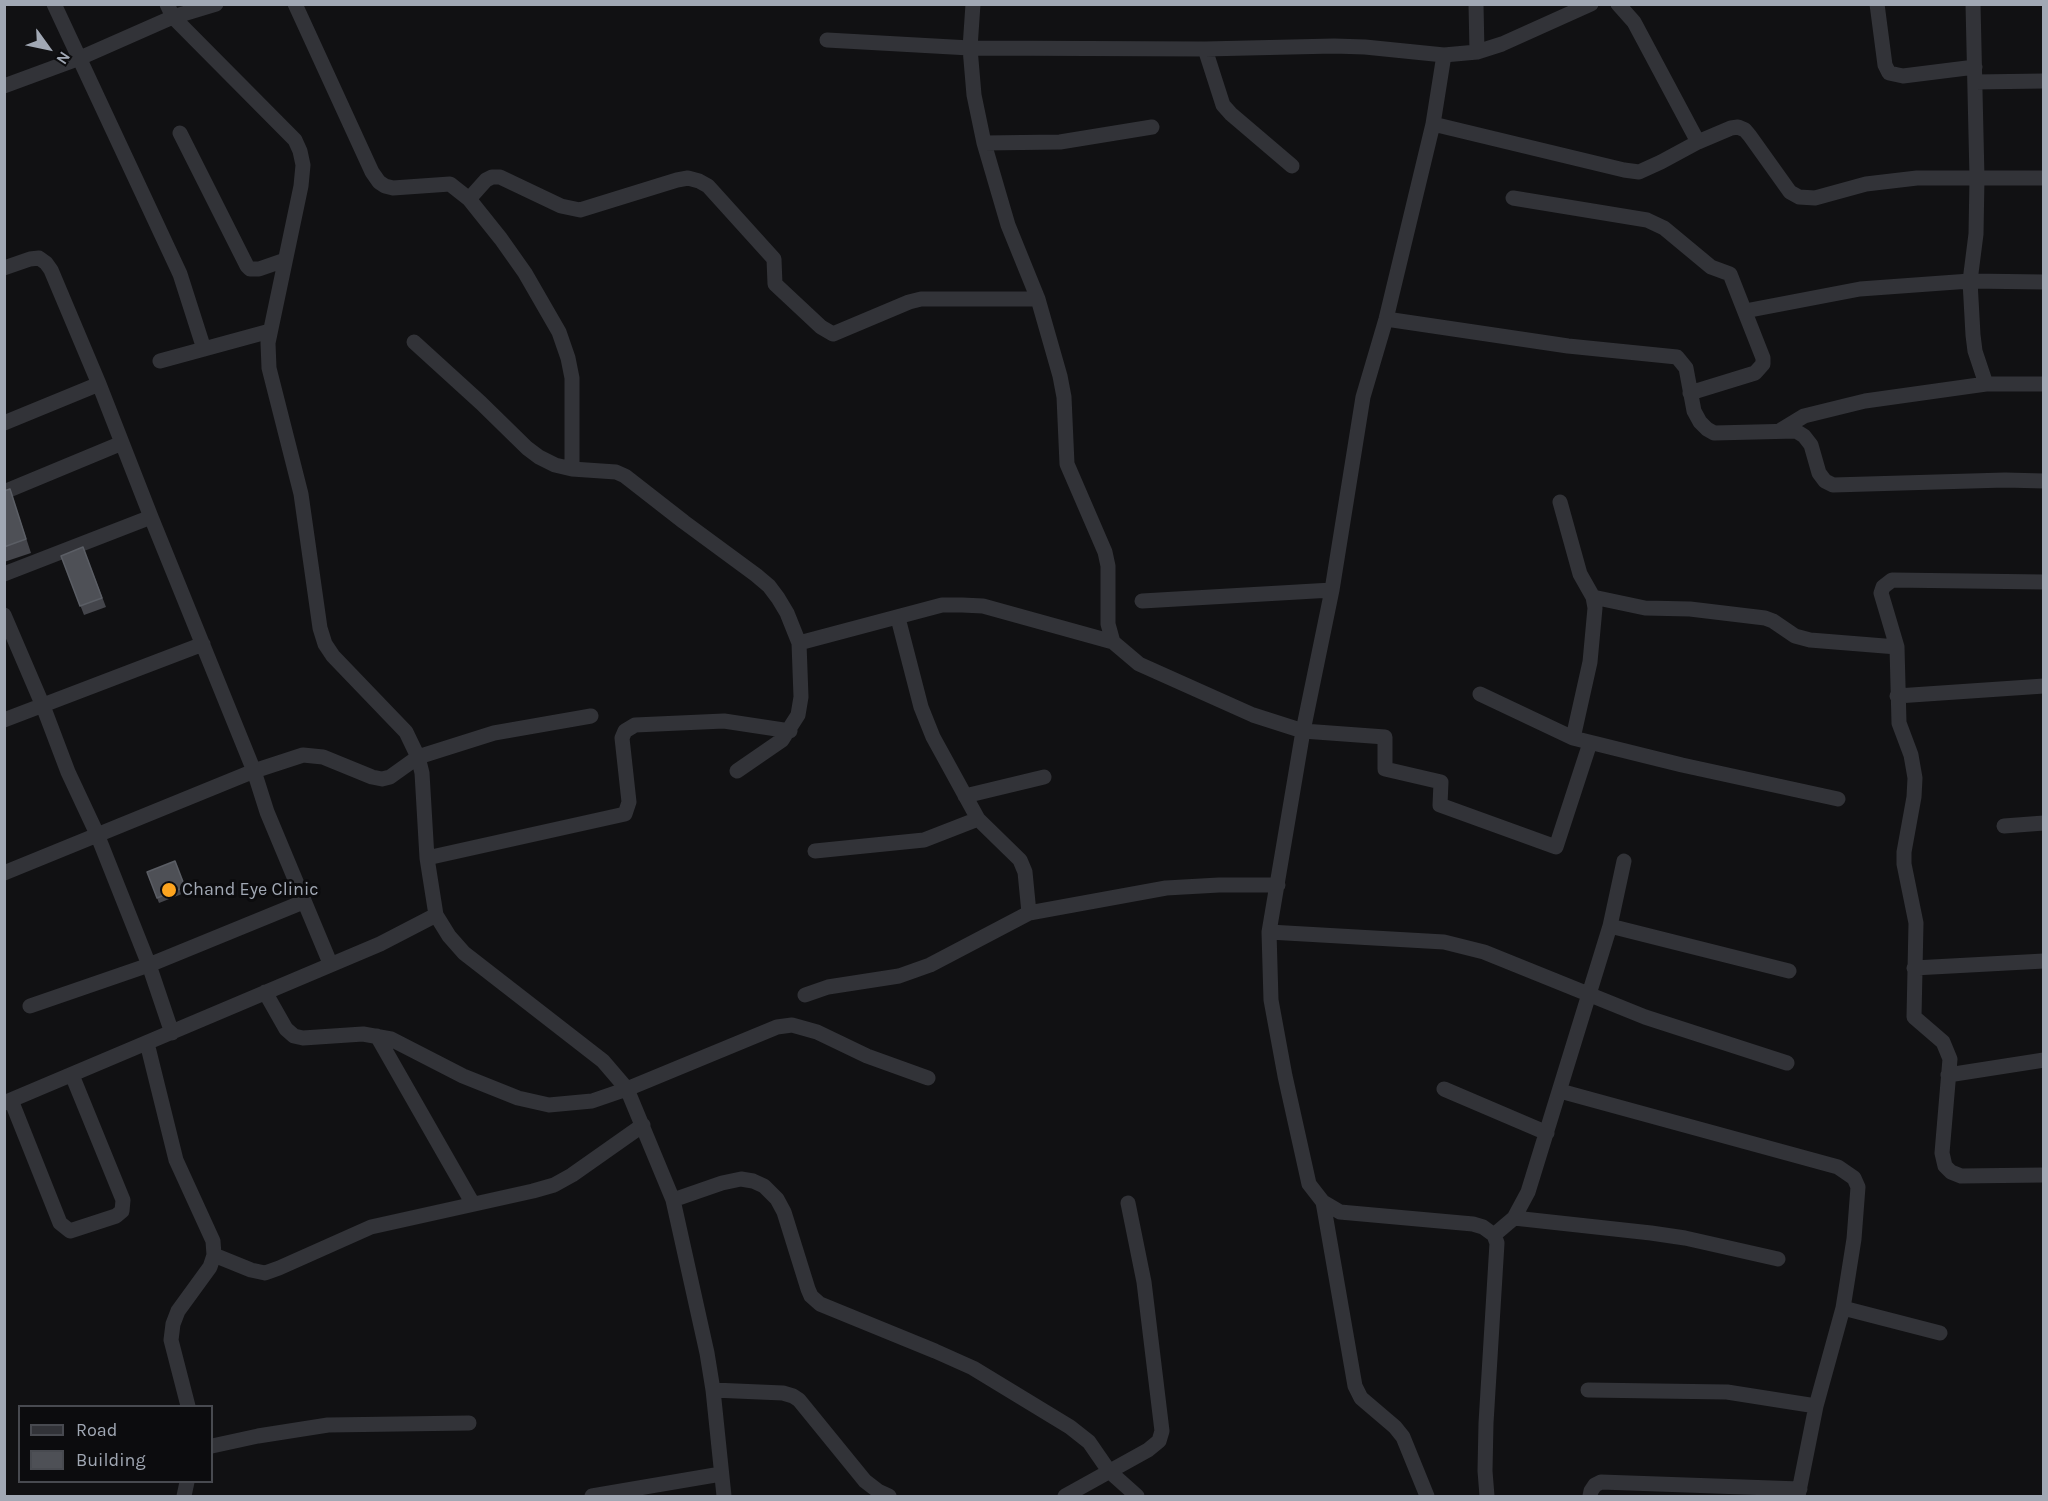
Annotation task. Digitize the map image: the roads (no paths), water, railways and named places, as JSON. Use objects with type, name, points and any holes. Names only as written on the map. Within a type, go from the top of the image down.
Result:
[{"type":"street","points":[[54,4],[180,274],[204,349]]},
{"type":"street","points":[[4,86],[80,58],[170,11],[216,4]]},
{"type":"street","points":[[295,4],[372,172],[379,182],[393,188],[450,184],[469,199],[515,258],[564,344],[572,378],[572,469]]},
{"type":"street","points":[[973,4],[970,48],[975,95],[984,143],[1008,225],[1038,299],[1064,397],[1067,464],[1096,529],[1108,566],[1108,624],[1113,642]]},
{"type":"street","points":[[1476,4],[1477,52]]},
{"type":"street","points":[[826,40],[970,48],[1205,49],[1334,46],[1365,47],[1444,56],[1477,52],[1502,44],[1591,4]]},
{"type":"street","points":[[1618,4],[1634,22],[1698,142]]},
{"type":"street","points":[[1878,4],[1885,65],[1889,73],[1903,76],[1975,74],[2043,81]]},
{"type":"street","points":[[1973,4],[1977,178],[1976,234],[1970,281],[1974,343],[1986,384]]},
{"type":"street","points":[[170,11],[295,140],[300,151],[303,165],[301,186],[268,343],[268,368],[301,494],[320,628],[325,644],[333,656],[406,732],[418,757],[422,773],[427,858],[436,915],[449,936],[464,953],[603,1061],[627,1089],[673,1200],[700,1317],[713,1390],[724,1497]]},
{"type":"street","points":[[1205,49],[1223,105],[1292,166]]},
{"type":"street","points":[[1444,56],[1433,124],[1386,319],[1363,398],[1332,590],[1303,731],[1269,932],[1271,1000],[1309,1184],[1323,1202],[1340,1212],[1473,1224],[1483,1227],[1494,1235],[1497,1243],[1486,1423],[1486,1497]]},
{"type":"street","points":[[1433,124],[1624,170],[1639,171],[1731,128],[1745,130],[1790,192],[1799,197],[1815,198],[1866,184],[1906,179],[2043,178]]},
{"type":"street","points":[[984,143],[1060,142],[1152,127]]},
{"type":"street","points":[[180,132],[247,266],[250,269],[259,270],[285,261]]},
{"type":"street","points":[[469,199],[486,180],[492,177],[500,177],[561,206],[580,210],[677,180],[688,178],[699,181],[708,186],[774,259],[775,284],[821,327],[833,334],[921,299],[1038,299]]},
{"type":"street","points":[[1513,198],[1647,220],[1659,225],[1711,267],[1730,274],[1763,358],[1761,369],[1755,373],[1689,393]]},
{"type":"street","points":[[4,268],[39,258],[51,270],[255,771],[267,812],[303,902],[330,963]]},
{"type":"street","points":[[1745,311],[1860,289],[1970,281],[2043,282]]},
{"type":"street","points":[[1386,319],[1568,346],[1677,357],[1686,368],[1689,393],[1700,422],[1714,433],[1796,431],[1804,436],[1811,445],[1819,473],[1825,481],[1833,485],[2043,481]]},
{"type":"street","points":[[160,361],[270,332]]},
{"type":"street","points":[[414,342],[527,448],[546,461],[572,469],[616,472],[626,476],[769,586],[778,598],[799,643],[801,697],[798,715],[783,740],[737,771]]},
{"type":"street","points":[[4,423],[99,384]]},
{"type":"street","points":[[1781,430],[1804,416],[1865,401],[1986,384],[2043,384]]},
{"type":"street","points":[[4,492],[122,443]]},
{"type":"street","points":[[1560,502],[1580,574],[1593,597],[1595,608],[1590,662],[1573,738]]},
{"type":"street","points":[[4,574],[151,517]]},
{"type":"street","points":[[2043,582],[1892,580],[1888,581],[1881,592],[1897,647],[1899,723],[1911,755],[1915,778],[1914,797],[1904,852],[1904,864],[1916,923],[1914,1017],[1943,1042],[1950,1059],[1942,1153],[1945,1166],[1951,1172],[1961,1176],[2043,1174]]},
{"type":"street","points":[[1142,601],[1332,590]]},
{"type":"street","points":[[1593,597],[1645,608],[1690,609],[1765,618],[1795,636],[1810,640],[1897,647]]},
{"type":"street","points":[[799,643],[942,606],[983,606],[1113,642],[1131,658],[1148,668],[1253,715],[1303,731],[1385,737],[1385,769],[1441,782],[1440,805],[1556,847],[1590,743]]},
{"type":"street","points":[[4,615],[68,772],[97,834],[149,965],[172,1033]]},
{"type":"street","points":[[898,618],[921,707],[933,737],[978,819],[1020,860],[1025,872],[1029,913]]},
{"type":"street","points":[[4,720],[203,644]]},
{"type":"street","points":[[1897,696],[2043,686]]},
{"type":"street","points":[[1480,694],[1573,738],[1590,743],[1838,799]]},
{"type":"street","points":[[4,873],[255,771],[303,754],[314,754],[382,779],[390,777],[418,757],[494,733],[591,717]]},
{"type":"street","points":[[427,858],[625,814],[629,802],[622,738],[625,731],[635,725],[724,721],[790,731]]},
{"type":"street","points":[[964,796],[1044,777]]},
{"type":"street","points":[[815,851],[924,840],[978,819]]},
{"type":"street","points":[[2004,826],[2043,824]]},
{"type":"street","points":[[1494,1235],[1514,1218],[1528,1192],[1610,926],[1624,861]]},
{"type":"street","points":[[805,995],[828,987],[899,976],[930,965],[1029,913],[1166,888],[1278,885]]},
{"type":"street","points":[[30,1006],[149,965],[303,902]]},
{"type":"street","points":[[72,1075],[123,1200],[122,1211],[116,1216],[70,1231],[60,1223],[8,1101],[147,1044],[330,963],[380,944],[436,915]]},
{"type":"street","points":[[1610,926],[1789,971]]},
{"type":"street","points":[[1269,932],[1444,942],[1484,952],[1645,1017],[1787,1063]]},
{"type":"street","points":[[1914,968],[2043,961]]},
{"type":"street","points":[[265,992],[286,1029],[294,1036],[303,1038],[363,1034],[391,1039],[463,1076],[534,1103],[549,1106],[592,1101],[627,1089],[777,1027],[792,1025],[817,1032],[867,1056],[928,1077]]},
{"type":"street","points":[[377,1036],[473,1204]]},
{"type":"street","points":[[147,1044],[177,1160],[213,1241],[214,1255],[210,1267],[172,1323],[171,1340],[187,1405]]},
{"type":"street","points":[[1948,1075],[2043,1060]]},
{"type":"street","points":[[1444,1089],[1548,1133]]},
{"type":"street","points":[[1560,1091],[1838,1167],[1854,1178],[1858,1187],[1854,1239],[1843,1308],[1816,1406],[1799,1493],[1601,1482],[1595,1485],[1590,1497]]},
{"type":"street","points":[[214,1255],[251,1270],[265,1273],[371,1227],[554,1185],[643,1125]]},
{"type":"street","points":[[673,1200],[741,1179],[764,1186],[777,1199],[784,1212],[807,1289],[820,1304],[973,1368],[1079,1432],[1089,1442],[1109,1471],[1137,1497]]},
{"type":"street","points":[[1323,1202],[1354,1386],[1361,1398],[1395,1427],[1403,1437],[1427,1497]]},
{"type":"street","points":[[1065,1497],[1148,1450],[1159,1441],[1162,1431],[1144,1282],[1128,1203]]},
{"type":"street","points":[[1514,1218],[1663,1235],[1778,1259]]},
{"type":"street","points":[[1843,1308],[1940,1333]]},
{"type":"street","points":[[713,1390],[783,1393],[799,1400],[865,1481],[890,1497]]},
{"type":"street","points":[[1588,1390],[1727,1392],[1816,1406]]},
{"type":"street","points":[[213,1446],[328,1425],[469,1423]]},
{"type":"street","points":[[592,1497],[721,1474]]},
{"type":"place","name":"Chand Eye Clinic","points":[[169,890]]}]
